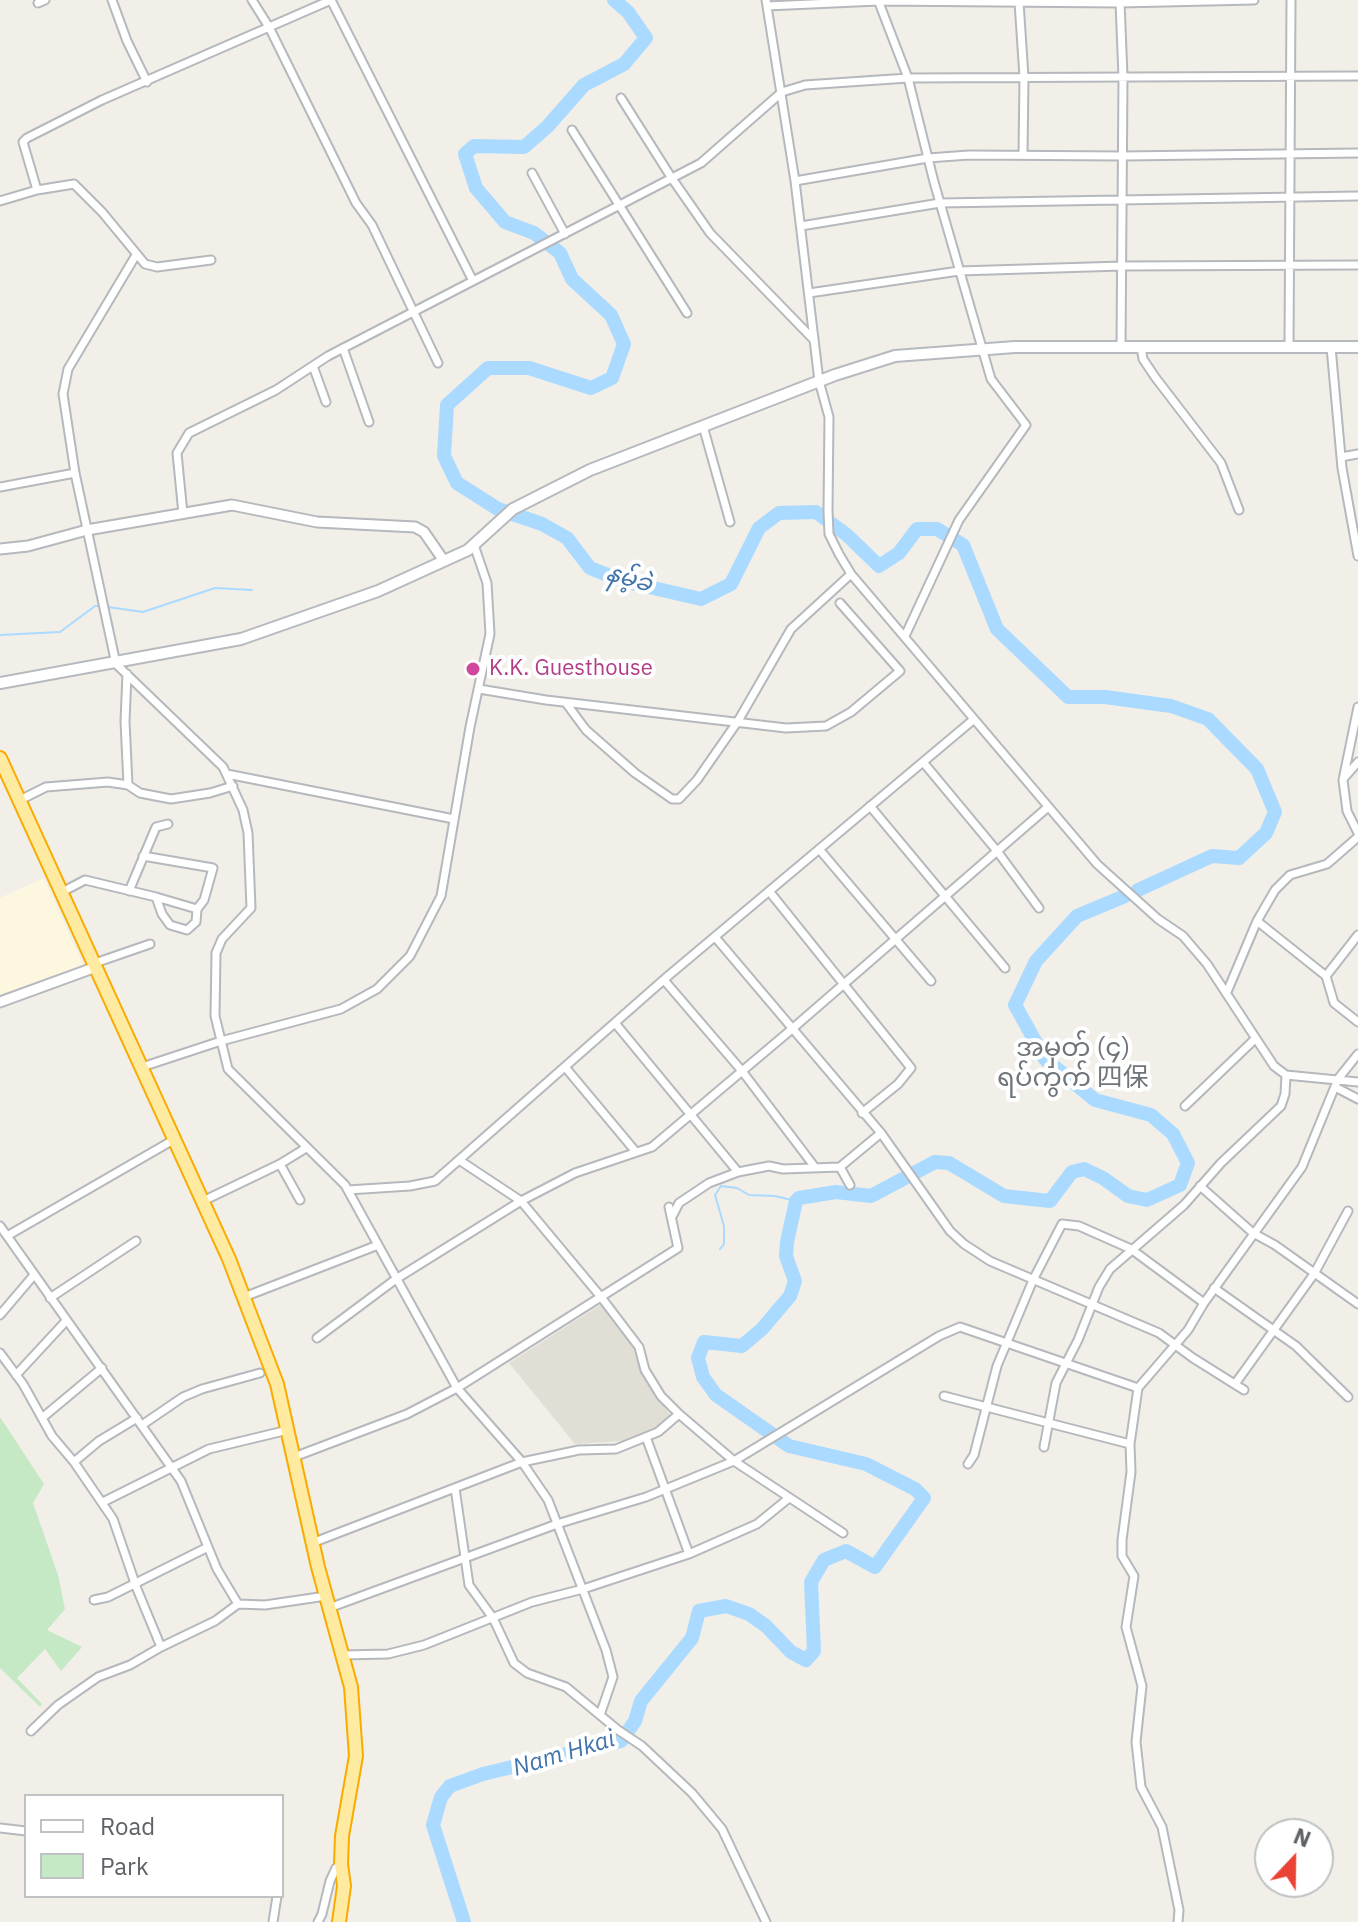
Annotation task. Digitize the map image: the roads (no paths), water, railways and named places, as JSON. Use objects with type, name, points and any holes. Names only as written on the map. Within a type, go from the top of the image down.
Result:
[{"type":"highway","points":[[0,758],[203,1201],[277,1384],[312,1543],[351,1687],[356,1756],[346,1807],[341,1864],[344,1886],[339,1922]]},
{"type":"main road","points":[[0,683],[241,639],[378,591],[474,545],[513,509],[590,470],[819,381],[895,356],[981,350],[1121,347],[1358,347]]},
{"type":"street","points":[[112,0],[147,82]]},
{"type":"street","points":[[252,0],[269,27],[356,203],[372,225],[438,363]]},
{"type":"street","points":[[37,190],[23,142],[102,100],[331,0],[473,281]]},
{"type":"street","points":[[878,0],[908,78],[991,379],[1026,425],[959,520],[905,636]]},
{"type":"street","points":[[1254,0],[767,3],[795,181],[819,381],[829,417],[829,534],[851,574],[1097,864],[1158,919],[1183,936],[1207,964],[1274,1066],[1286,1075],[1337,1083],[1358,1082]]},
{"type":"street","points":[[1289,347],[1291,0]]},
{"type":"street","points":[[1019,1],[1024,77],[1023,155]]},
{"type":"street","points":[[1120,2],[1123,77],[1121,347]]},
{"type":"street","points":[[183,514],[177,453],[189,433],[276,390],[343,348],[701,163],[782,92],[805,85],[908,78],[1358,76]]},
{"type":"street","points":[[621,98],[710,233],[814,340]]},
{"type":"street","points":[[572,130],[687,313]]},
{"type":"street","points":[[795,181],[928,158],[969,155],[1358,153]]},
{"type":"street","points":[[532,173],[565,234]]},
{"type":"street","points":[[0,201],[37,190],[74,184],[145,264],[157,267],[211,260]]},
{"type":"street","points":[[801,226],[940,203],[1358,196]]},
{"type":"street","points":[[136,255],[68,369],[63,394],[75,473],[116,664],[223,767],[233,786],[248,833],[251,908],[218,946],[215,1016],[228,1069],[348,1190],[457,1388],[522,1462],[548,1500],[606,1650],[613,1677],[600,1715]]},
{"type":"street","points":[[809,293],[959,271],[1122,266],[1358,265]]},
{"type":"street","points":[[1141,347],[1143,359],[1155,377],[1221,463],[1239,510]]},
{"type":"street","points":[[1331,347],[1341,457],[1358,556]]},
{"type":"street","points":[[343,348],[369,422]]},
{"type":"street","points":[[313,366],[326,402]]},
{"type":"street","points":[[703,426],[730,522]]},
{"type":"street","points":[[1341,457],[1358,454]]},
{"type":"street","points":[[0,487],[75,473]]},
{"type":"street","points":[[0,549],[28,546],[87,530],[232,505],[317,522],[415,527],[424,532],[444,561]]},
{"type":"street","points":[[142,1067],[221,1041],[341,1009],[377,989],[410,956],[441,896],[490,634],[487,583],[474,545]]},
{"type":"street","points":[[566,703],[586,730],[635,773],[672,799],[679,799],[697,780],[738,721],[791,629],[851,574]]},
{"type":"street","points":[[479,689],[566,703],[786,728],[826,726],[851,712],[900,671],[840,603]]},
{"type":"street","points":[[127,674],[125,721],[128,785]]},
{"type":"street","points":[[1227,992],[1257,921],[1275,890],[1290,875],[1327,864],[1358,835],[1347,811],[1343,780],[1358,707]]},
{"type":"street","points":[[348,1190],[410,1186],[435,1181],[664,980],[973,720]]},
{"type":"street","points":[[923,762],[997,851],[1039,908]]},
{"type":"street","points":[[1343,780],[1358,762]]},
{"type":"street","points":[[227,774],[454,819]]},
{"type":"street","points":[[18,801],[46,787],[108,782],[171,799],[233,786]]},
{"type":"street","points":[[870,806],[1005,968]]},
{"type":"street","points":[[317,1338],[396,1279],[521,1201],[575,1173],[652,1147],[1048,807]]},
{"type":"street","points":[[129,891],[156,827],[168,824]]},
{"type":"street","points":[[819,849],[931,981]]},
{"type":"street","points":[[143,856],[213,868],[204,900],[197,909],[196,922],[187,930],[178,929],[165,920],[156,897]]},
{"type":"street","points":[[62,892],[85,880],[197,909]]},
{"type":"street","points":[[769,891],[911,1068],[898,1084],[862,1113]]},
{"type":"street","points":[[1257,921],[1326,976],[1334,1003],[1358,1022]]},
{"type":"street","points":[[1326,976],[1358,935]]},
{"type":"street","points":[[715,937],[881,1133],[950,1231],[964,1244],[990,1261],[1159,1333],[1244,1390]]},
{"type":"street","points":[[1,1005],[150,944]]},
{"type":"street","points":[[664,980],[742,1071],[814,1166]]},
{"type":"street","points":[[615,1023],[738,1172]]},
{"type":"street","points":[[1185,1106],[1255,1039]]},
{"type":"street","points":[[1178,1922],[1179,1910],[1162,1827],[1141,1787],[1136,1742],[1142,1686],[1126,1627],[1134,1576],[1122,1556],[1124,1515],[1138,1388],[1176,1344],[1302,1167],[1337,1083],[1358,1054]]},
{"type":"street","points":[[565,1067],[636,1152]]},
{"type":"street","points":[[1044,1447],[1056,1383],[1110,1269],[1184,1205],[1281,1106],[1286,1075]]},
{"type":"street","points":[[1337,1083],[1358,1099]]},
{"type":"street","points":[[673,1215],[679,1203],[709,1183],[738,1172],[769,1166],[783,1169],[840,1167],[881,1133]]},
{"type":"street","points":[[175,1139],[2,1231],[181,1481],[217,1569],[238,1604]]},
{"type":"street","points":[[203,1201],[306,1148]]},
{"type":"street","points":[[459,1160],[521,1201],[639,1347],[645,1370],[661,1396],[679,1414],[734,1461],[843,1533]]},
{"type":"street","points":[[280,1164],[300,1200]]},
{"type":"street","points":[[840,1167],[850,1185]]},
{"type":"street","points":[[1200,1186],[1253,1233],[1358,1304]]},
{"type":"street","points":[[294,1457],[407,1414],[457,1388],[678,1248],[669,1207]]},
{"type":"street","points":[[1235,1384],[1314,1274],[1348,1211]]},
{"type":"street","points":[[968,1464],[974,1455],[984,1407],[1007,1341],[1033,1280],[1062,1224],[1079,1226],[1131,1249],[1204,1303]]},
{"type":"street","points":[[50,1298],[136,1241]]},
{"type":"street","points":[[244,1297],[378,1245]]},
{"type":"street","points":[[0,1315],[34,1275]]},
{"type":"street","points":[[1214,1288],[1296,1346],[1348,1397]]},
{"type":"street","points":[[16,1375],[66,1321]]},
{"type":"street","points":[[31,1731],[58,1705],[98,1677],[130,1665],[215,1621],[238,1604],[328,1602],[666,1489],[734,1461],[939,1336],[960,1327],[1138,1388]]},
{"type":"street","points":[[0,1353],[52,1436],[113,1519],[161,1647]]},
{"type":"street","points":[[42,1418],[102,1368]]},
{"type":"street","points":[[74,1462],[99,1441],[192,1393],[260,1373]]},
{"type":"street","points":[[944,1396],[1130,1444]]},
{"type":"street","points":[[312,1543],[522,1462],[579,1450],[616,1449],[658,1432],[679,1414]]},
{"type":"street","points":[[103,1502],[209,1449],[288,1430]]},
{"type":"street","points":[[646,1437],[689,1554]]},
{"type":"street","points":[[455,1488],[469,1585],[493,1618],[514,1663],[527,1673],[566,1687],[642,1746],[692,1793],[722,1829],[766,1922]]},
{"type":"street","points":[[342,1655],[388,1654],[424,1645],[532,1602],[583,1589],[689,1554],[757,1524],[789,1498]]},
{"type":"street","points":[[94,1600],[108,1597],[208,1547]]},
{"type":"street","points":[[0,1828],[24,1831]]},
{"type":"street","points":[[318,1922],[330,1881],[341,1864]]},
{"type":"street","points":[[273,1922],[277,1898]]},
{"type":"waterway","name":"နမ့်ခဲ","points":[[614,0],[628,12],[646,38],[624,64],[584,85],[547,127],[524,147],[474,146],[465,154],[476,188],[505,222],[534,233],[560,253],[572,279],[611,315],[624,344],[612,378],[591,388],[529,368],[488,368],[447,405],[444,456],[457,483],[498,509],[542,524],[567,538],[590,568],[623,581],[701,599],[731,584],[759,528],[779,513],[816,512],[847,535],[879,566],[899,553],[917,529],[937,529],[963,545],[997,629],[1068,697],[1105,697],[1171,706],[1208,719],[1257,769],[1275,812],[1266,833],[1239,858],[1212,856],[1138,890]]},
{"type":"waterway","points":[[108,607],[143,612],[215,588],[252,590]]},
{"type":"waterway","points":[[0,635],[60,632],[95,606],[102,606]]},
{"type":"waterway","name":"Nam Hkai","points":[[464,1922],[433,1825],[441,1797],[450,1786],[483,1774],[621,1741],[635,1721],[641,1701],[692,1638],[699,1611],[726,1606],[749,1614],[766,1626],[791,1652],[806,1660],[814,1651],[811,1582],[824,1560],[846,1551],[875,1567],[924,1498],[915,1489],[866,1464],[789,1446],[716,1395],[703,1377],[698,1358],[704,1342],[742,1346],[762,1329],[790,1296],[795,1281],[786,1256],[796,1201],[836,1192],[871,1196],[935,1162],[949,1163],[1004,1196],[1050,1201],[1072,1172],[1084,1169],[1128,1196],[1147,1200],[1180,1185],[1188,1163],[1173,1134],[1151,1115],[1095,1100],[1045,1059],[1015,1005],[1036,961],[1077,916],[1125,896]]},
{"type":"waterway","points":[[720,1249],[724,1244],[724,1226],[715,1195],[721,1186],[737,1188],[749,1195],[796,1201]]},
{"type":"place","name":"K.K. Guesthouse","points":[[473,669]]},
{"type":"district","name":"အမှတ် (၄) ရပ်ကွက် 四保","points":[[1073,1063]]}]
